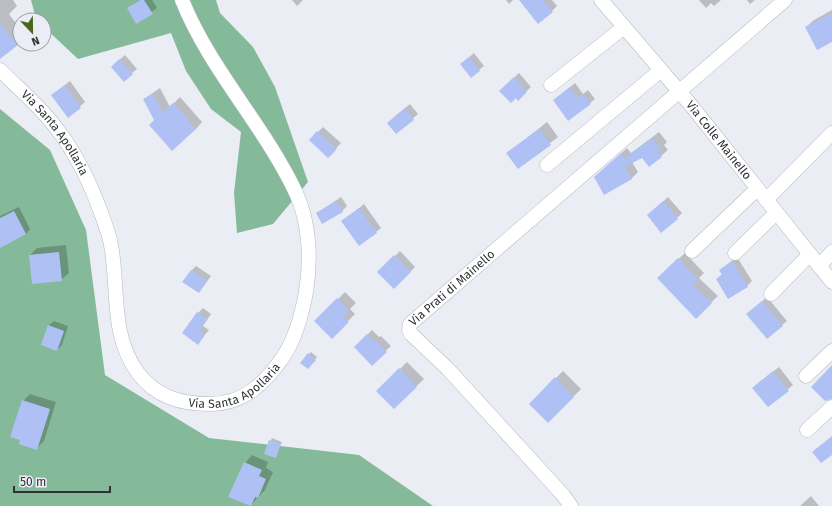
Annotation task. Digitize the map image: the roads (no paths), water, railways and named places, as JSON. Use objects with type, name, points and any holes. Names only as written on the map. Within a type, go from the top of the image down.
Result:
[{"type":"street","name":"Via Santa Apollaria","points":[[0,70],[36,105],[60,133],[81,166],[95,197],[111,242],[121,341],[136,372],[153,388],[171,400],[193,404],[216,404],[240,398],[255,389],[272,372],[286,352],[297,328],[309,273],[306,229],[297,195],[202,42],[182,0]]},
{"type":"street","name":"Via Colle Mainello","points":[[601,0],[661,70],[832,282]]},
{"type":"street","points":[[678,91],[785,0]]},
{"type":"street","points":[[551,86],[624,27]]},
{"type":"street","points":[[547,165],[661,70]]},
{"type":"street","name":"Via Prati di Mainello","points":[[571,506],[563,494],[458,380],[411,334],[409,327],[413,321],[678,91]]},
{"type":"street","points":[[766,200],[832,133]]},
{"type":"street","points":[[692,251],[757,189]]},
{"type":"street","points":[[735,253],[776,213]]},
{"type":"street","points":[[819,266],[832,252]]},
{"type":"street","points":[[772,294],[810,254]]},
{"type":"street","points":[[806,376],[832,351]]},
{"type":"street","points":[[807,430],[832,414]]}]
